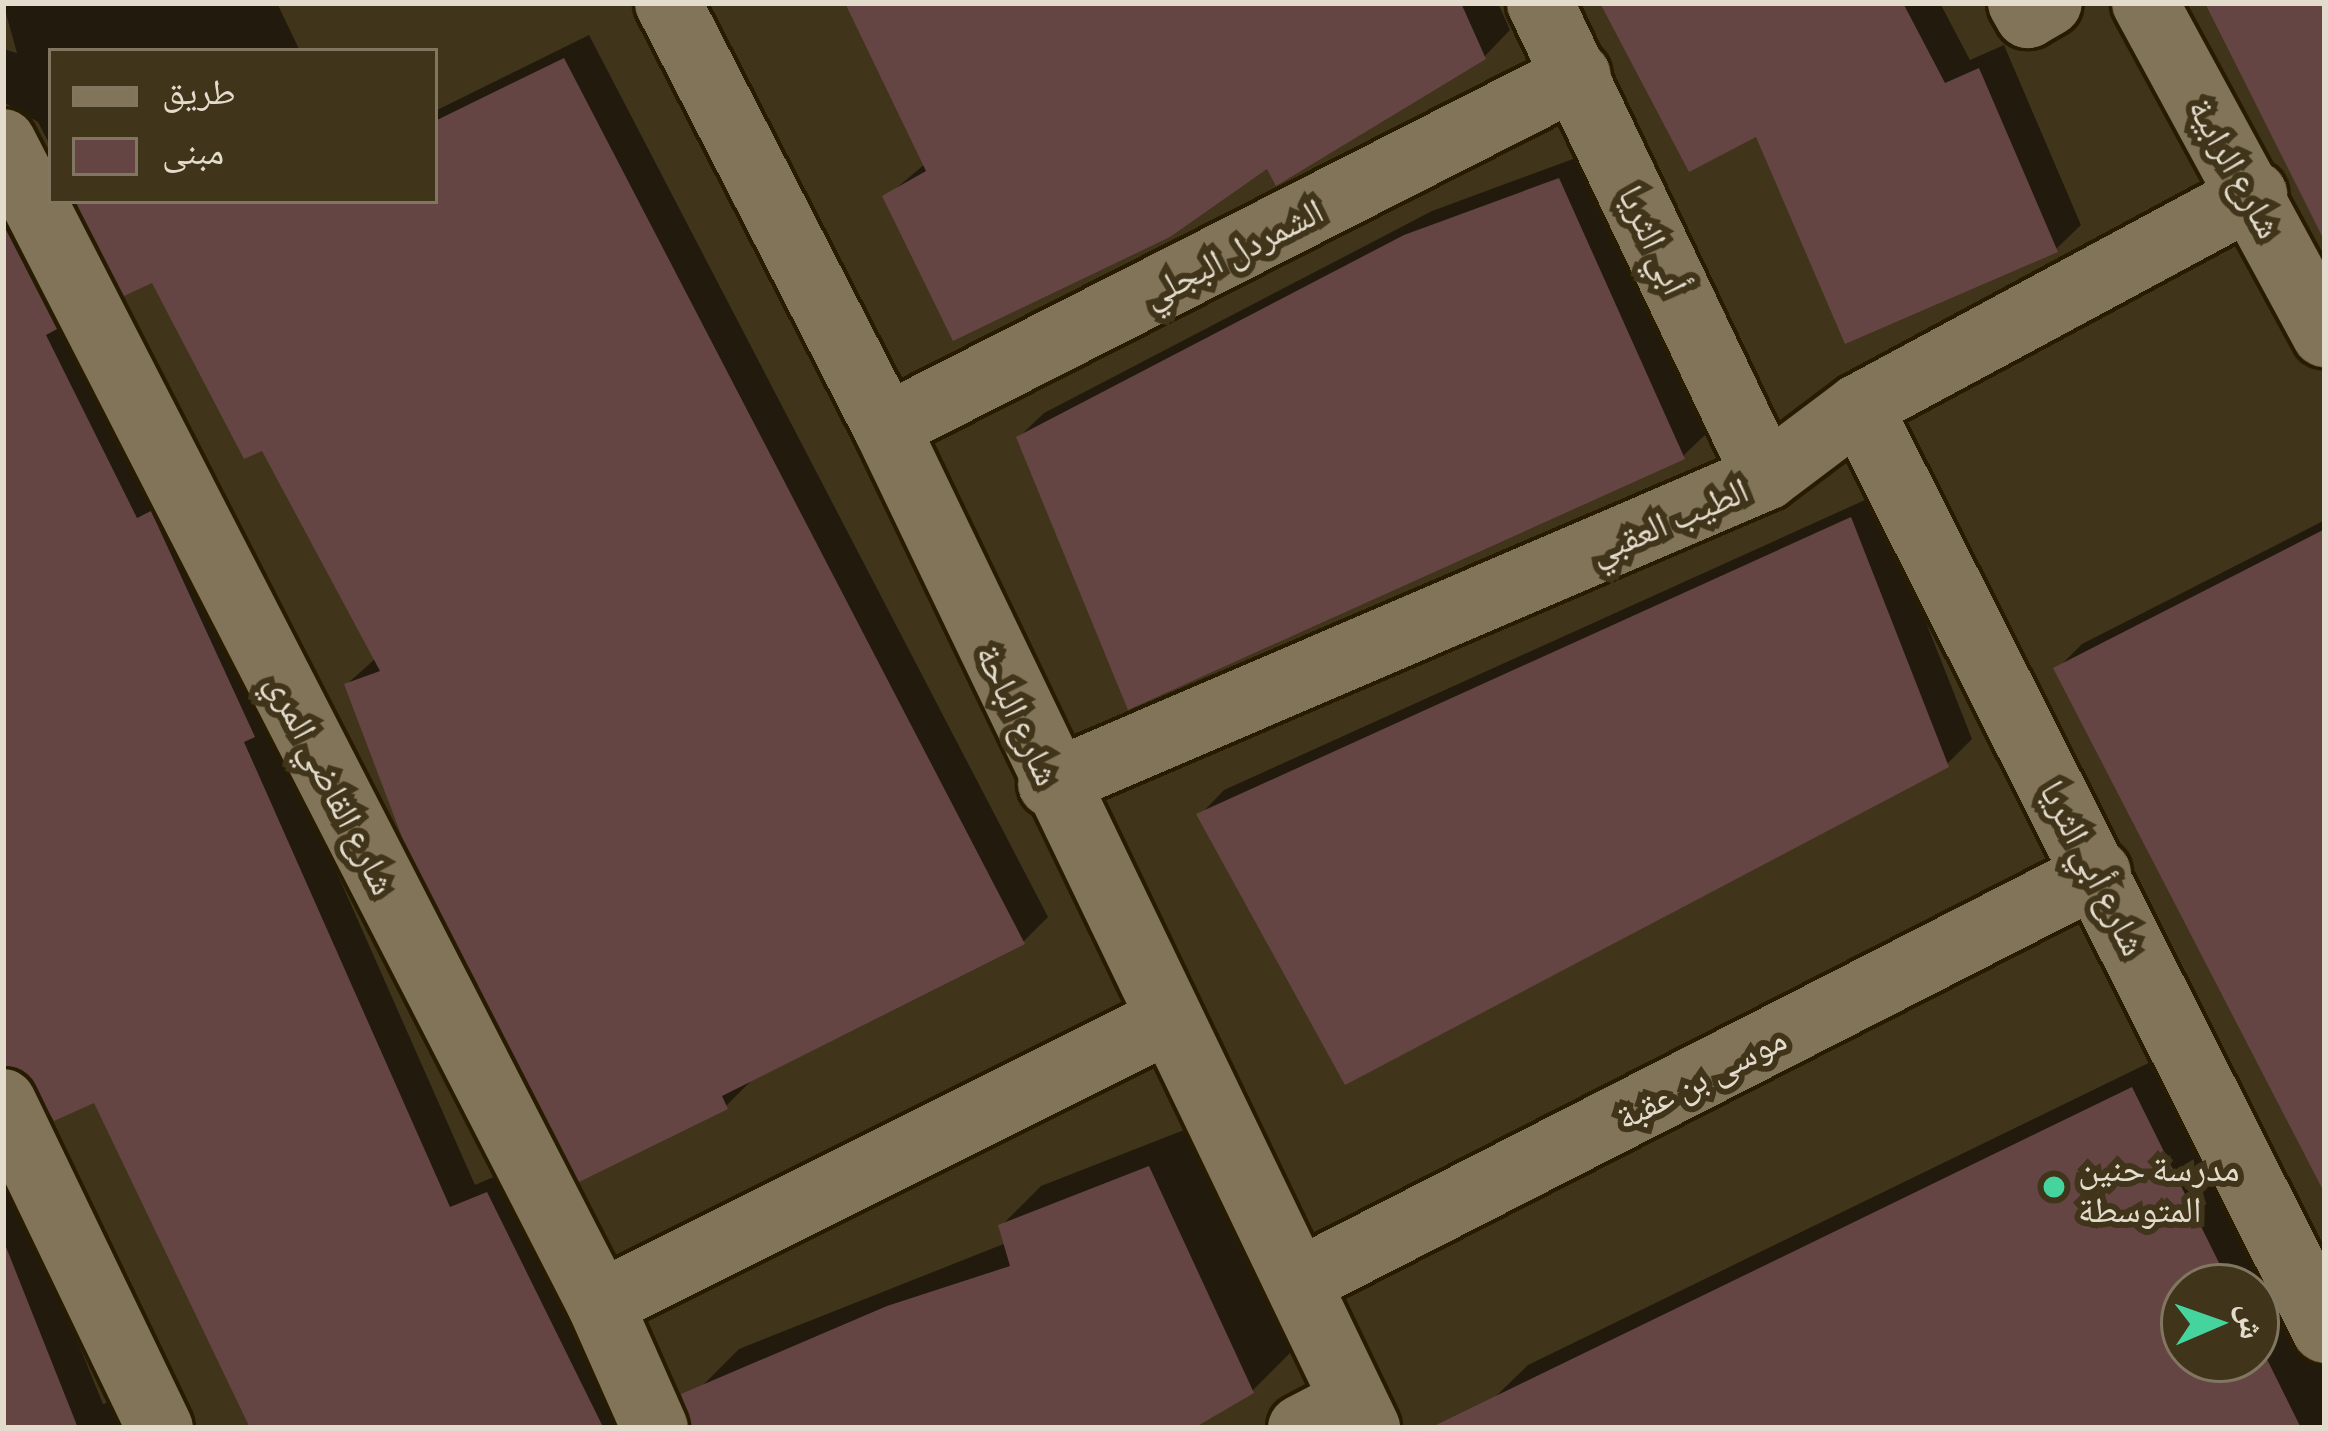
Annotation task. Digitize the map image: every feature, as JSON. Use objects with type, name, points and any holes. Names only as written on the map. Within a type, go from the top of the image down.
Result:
[{"type":"street","name":"شارع الباحة","points":[[668,3],[886,427],[1052,784],[1301,1280],[1340,1419]]},
{"type":"street","name":"أبي الثريا","points":[[1540,3],[1766,477]]},
{"type":"street","name":"شارع الرابية","points":[[2145,3],[2254,194],[2325,334]]},
{"type":"street","name":"الشمردل البجلي","points":[[886,427],[1578,75]]},
{"type":"street","name":"شارع القاضي المري","points":[[3,142],[601,1304],[655,1428]]},
{"type":"street","name":"الطيب العقبي","points":[[1052,784],[1766,477],[1859,407],[2254,194]]},
{"type":"street","name":"شارع أبي الثريا","points":[[1859,407],[2325,1330]]},
{"type":"street","name":"موسى بن عقبة","points":[[1301,1280],[2098,873]]},
{"type":"street","points":[[601,1304],[1170,1019]]},
{"type":"street","points":[[3,1102],[160,1428]]},
{"type":"building","points":[[845,3],[1461,3],[1486,59],[1276,186],[1267,169],[1170,237],[953,341],[882,196],[926,171]]},
{"type":"building","points":[[1600,3],[1903,3],[1945,83],[1979,68],[2058,252],[1845,344],[1756,137],[1689,172]]},
{"type":"building","points":[[2205,3],[2325,3],[2325,242]]},
{"type":"building","points":[[564,58],[1025,944],[722,1096],[728,1109],[579,1182],[402,837],[344,684],[380,671],[262,451],[244,459],[152,283],[124,296],[77,204],[438,204],[438,120]]},
{"type":"building","points":[[1559,178],[1685,459],[1128,710],[1016,437],[1404,235]]},
{"type":"building","points":[[3,224],[57,329],[46,335],[137,518],[151,511],[255,737],[244,742],[450,1207],[487,1192],[603,1427],[614,1428],[250,1428],[94,1103],[54,1121],[25,1072],[3,1065]]},
{"type":"building","points":[[1851,517],[1949,767],[1345,1085],[1196,814]]},
{"type":"building","points":[[2325,529],[2325,1194],[2053,668]]},
{"type":"building","name":"مدرسة حنين المتوسطة","points":[[2132,1087],[2219,1263],[2160,1263],[2160,1383],[2279,1383],[2301,1428],[1430,1428]]},
{"type":"building","points":[[1149,1166],[1254,1393],[1194,1428],[692,1428],[681,1394],[887,1306],[1010,1266],[998,1225]]},
{"type":"building","points":[[6,1247],[78,1428],[3,1428]]},
{"type":"place","name":"مدرسة حنين المتوسطة","points":[[2054,1187]]}]
